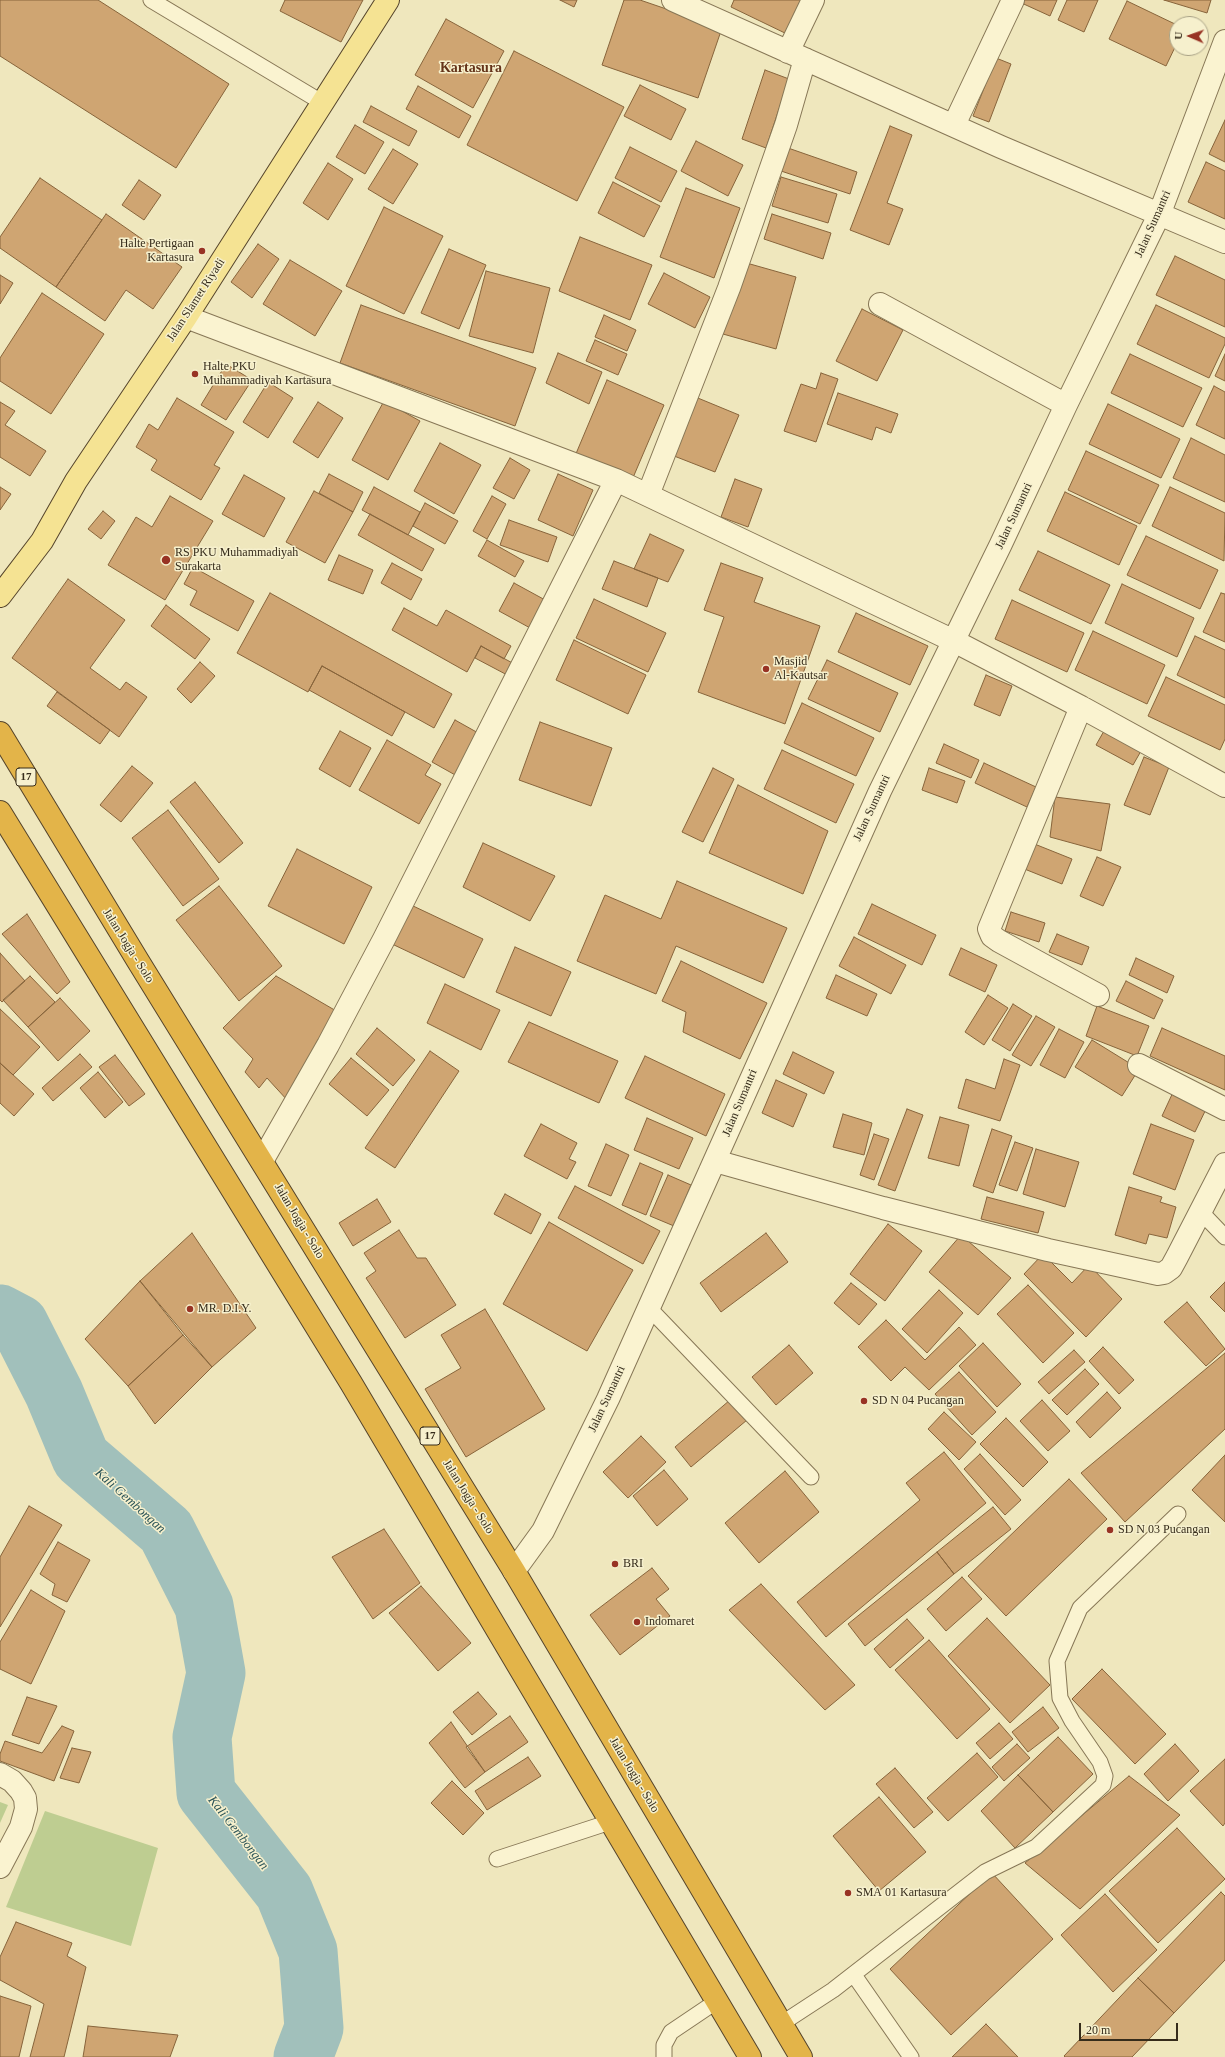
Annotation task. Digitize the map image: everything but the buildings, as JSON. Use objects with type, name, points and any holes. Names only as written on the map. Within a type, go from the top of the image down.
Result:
[{"type":"highway","name":"Jalan Jogja - Solo","points":[[0,733],[262,1160],[384,1363],[514,1571],[801,2057]]},
{"type":"highway","points":[[0,812],[351,1383],[750,2057]]},
{"type":"main road","name":"Jalan Slamet Riyadi","points":[[0,596],[42,541],[76,481],[186,317],[388,0]]},
{"type":"street","points":[[673,0],[1159,215],[1225,242]]},
{"type":"street","points":[[648,495],[729,288],[786,125],[796,55],[814,0]]},
{"type":"street","points":[[954,125],[1013,0]]},
{"type":"street","name":"Jalan Sumantri","points":[[514,1571],[543,1531],[608,1399],[880,791],[1000,546],[1066,404],[1159,215],[1225,41]]},
{"type":"street","points":[[880,304],[1066,404]]},
{"type":"street","points":[[186,317],[616,480],[954,640],[1081,707],[1225,786]]},
{"type":"street","points":[[262,1160],[328,1044],[384,939],[616,480]]},
{"type":"street","points":[[1081,707],[990,929],[992,936],[999,942],[1098,994]]},
{"type":"street","points":[[1139,1065],[1225,1110]]},
{"type":"street","points":[[715,1161],[883,1208],[1048,1250],[1147,1273],[1164,1273],[1170,1268],[1201,1212],[1225,1164]]},
{"type":"street","points":[[0,1774],[12,1780],[24,1795],[26,1809],[21,1827],[0,1868]]},
{"type":"lane","points":[[151,0],[323,103]]},
{"type":"lane","points":[[1201,1212],[1225,1237]]},
{"type":"lane","points":[[649,1308],[811,1477]]},
{"type":"lane","points":[[781,2024],[854,1975],[985,1872],[1036,1847],[1103,1785],[1105,1776],[1100,1762],[1072,1721],[1060,1698],[1057,1660],[1080,1608],[1178,1514]]},
{"type":"lane","points":[[498,1858],[610,1822]]},
{"type":"lane","points":[[854,1975],[911,2057]]},
{"type":"lane","points":[[664,2057],[664,2045],[671,2032],[717,2001]]},
{"type":"green space","points":[[0,1802],[8,1805],[0,1823]]},
{"type":"green space","points":[[45,1811],[158,1848],[131,1946],[6,1907]]},
{"type":"waterway","name":"Kali Gembongan","points":[[0,1314],[19,1324],[54,1393],[81,1458],[166,1531],[204,1606],[216,1673],[202,1737],[206,1793],[284,1892],[308,1951],[314,2028],[303,2057]]},
{"type":"place","name":"Halte Pertigaan Kartasura","points":[[202,251]]},
{"type":"place","name":"Halte PKU Muhammadiyah Kartasura","points":[[195,374]]},
{"type":"place","name":"RS PKU Muhammadiyah Surakarta","points":[[166,560]]},
{"type":"place","name":"Masjid Al-Kautsar","points":[[766,669]]},
{"type":"place","name":"MR. D.I.Y.","points":[[190,1309]]},
{"type":"place","name":"SD N 04 Pucangan","points":[[864,1401]]},
{"type":"place","name":"SD N 03 Pucangan","points":[[1110,1530]]},
{"type":"place","name":"BRI","points":[[615,1564]]},
{"type":"place","name":"Indomaret","points":[[637,1622]]},
{"type":"place","name":"SMA 01 Kartasura","points":[[848,1893]]},
{"type":"district","name":"Kartasura","points":[[471,68]]}]
